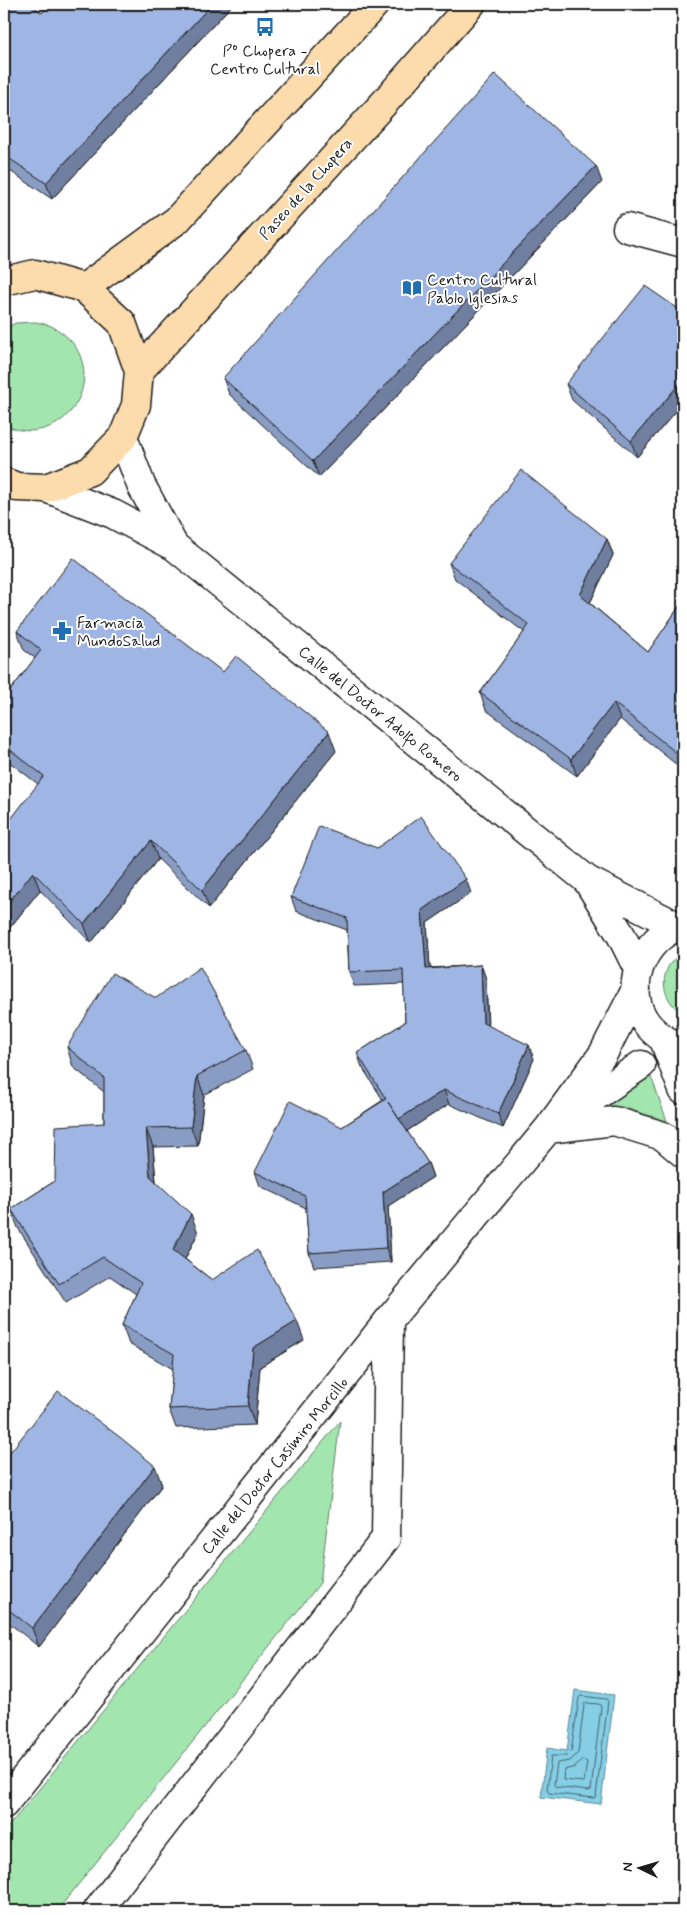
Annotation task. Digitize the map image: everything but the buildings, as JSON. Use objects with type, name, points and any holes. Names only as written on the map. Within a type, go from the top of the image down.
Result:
[{"type":"main road","points":[[84,288],[176,220],[375,4]]},
{"type":"main road","name":"Paseo de la Chopera","points":[[139,371],[384,103],[470,4]]},
{"type":"main road","points":[[4,281],[35,274],[84,288],[122,323],[139,371],[136,405],[123,437],[90,471],[46,488],[8,492]]},
{"type":"street","points":[[627,228],[683,244]]},
{"type":"street","points":[[123,437],[141,485],[174,546]]},
{"type":"street","points":[[46,488],[113,514],[174,546]]},
{"type":"street","name":"Calle del Doctor Adolfo Romero","points":[[174,546],[587,880],[680,926]]},
{"type":"street","name":"Calle del Doctor Adolfo Romero","points":[[587,880],[621,935],[637,979],[639,1007],[647,1023],[674,1044]]},
{"type":"street","name":"Calle del Doctor Casimiro Morcillo","points":[[4,1804],[389,1320],[548,1129],[603,1054],[637,979],[646,951],[660,936],[680,926]]},
{"type":"street","points":[[674,1044],[683,1090]]},
{"type":"street","name":"Calle del Doctor Casimiro Morcillo","points":[[548,1129],[641,1065]]},
{"type":"street","points":[[548,1129],[614,1121],[663,1136],[683,1153]]},
{"type":"street","points":[[97,1911],[386,1538],[389,1320]]},
{"type":"green space","points":[[35,322],[53,327],[72,342],[82,361],[84,381],[78,400],[66,416],[49,427],[28,431],[4,425],[4,328],[16,323]]},
{"type":"green space","points":[[683,953],[683,1013],[669,1000],[664,983],[665,974],[669,966]]},
{"type":"green space","points":[[644,1073],[650,1076],[653,1082],[667,1121],[622,1107],[604,1106]]},
{"type":"green space","points":[[340,1421],[320,1583],[57,1911],[4,1911],[4,1832]]},
{"type":"water","points":[[575,1690],[614,1695],[601,1804],[541,1797],[547,1748],[567,1751]]},
{"type":"place","name":"Pº Chopera - Centro Cultural","points":[[265,27]]},
{"type":"place","name":"Centro Cultural Pablo Iglesias","points":[[412,288]]},
{"type":"place","name":"Farmacia MundoSalud","points":[[62,631]]}]
